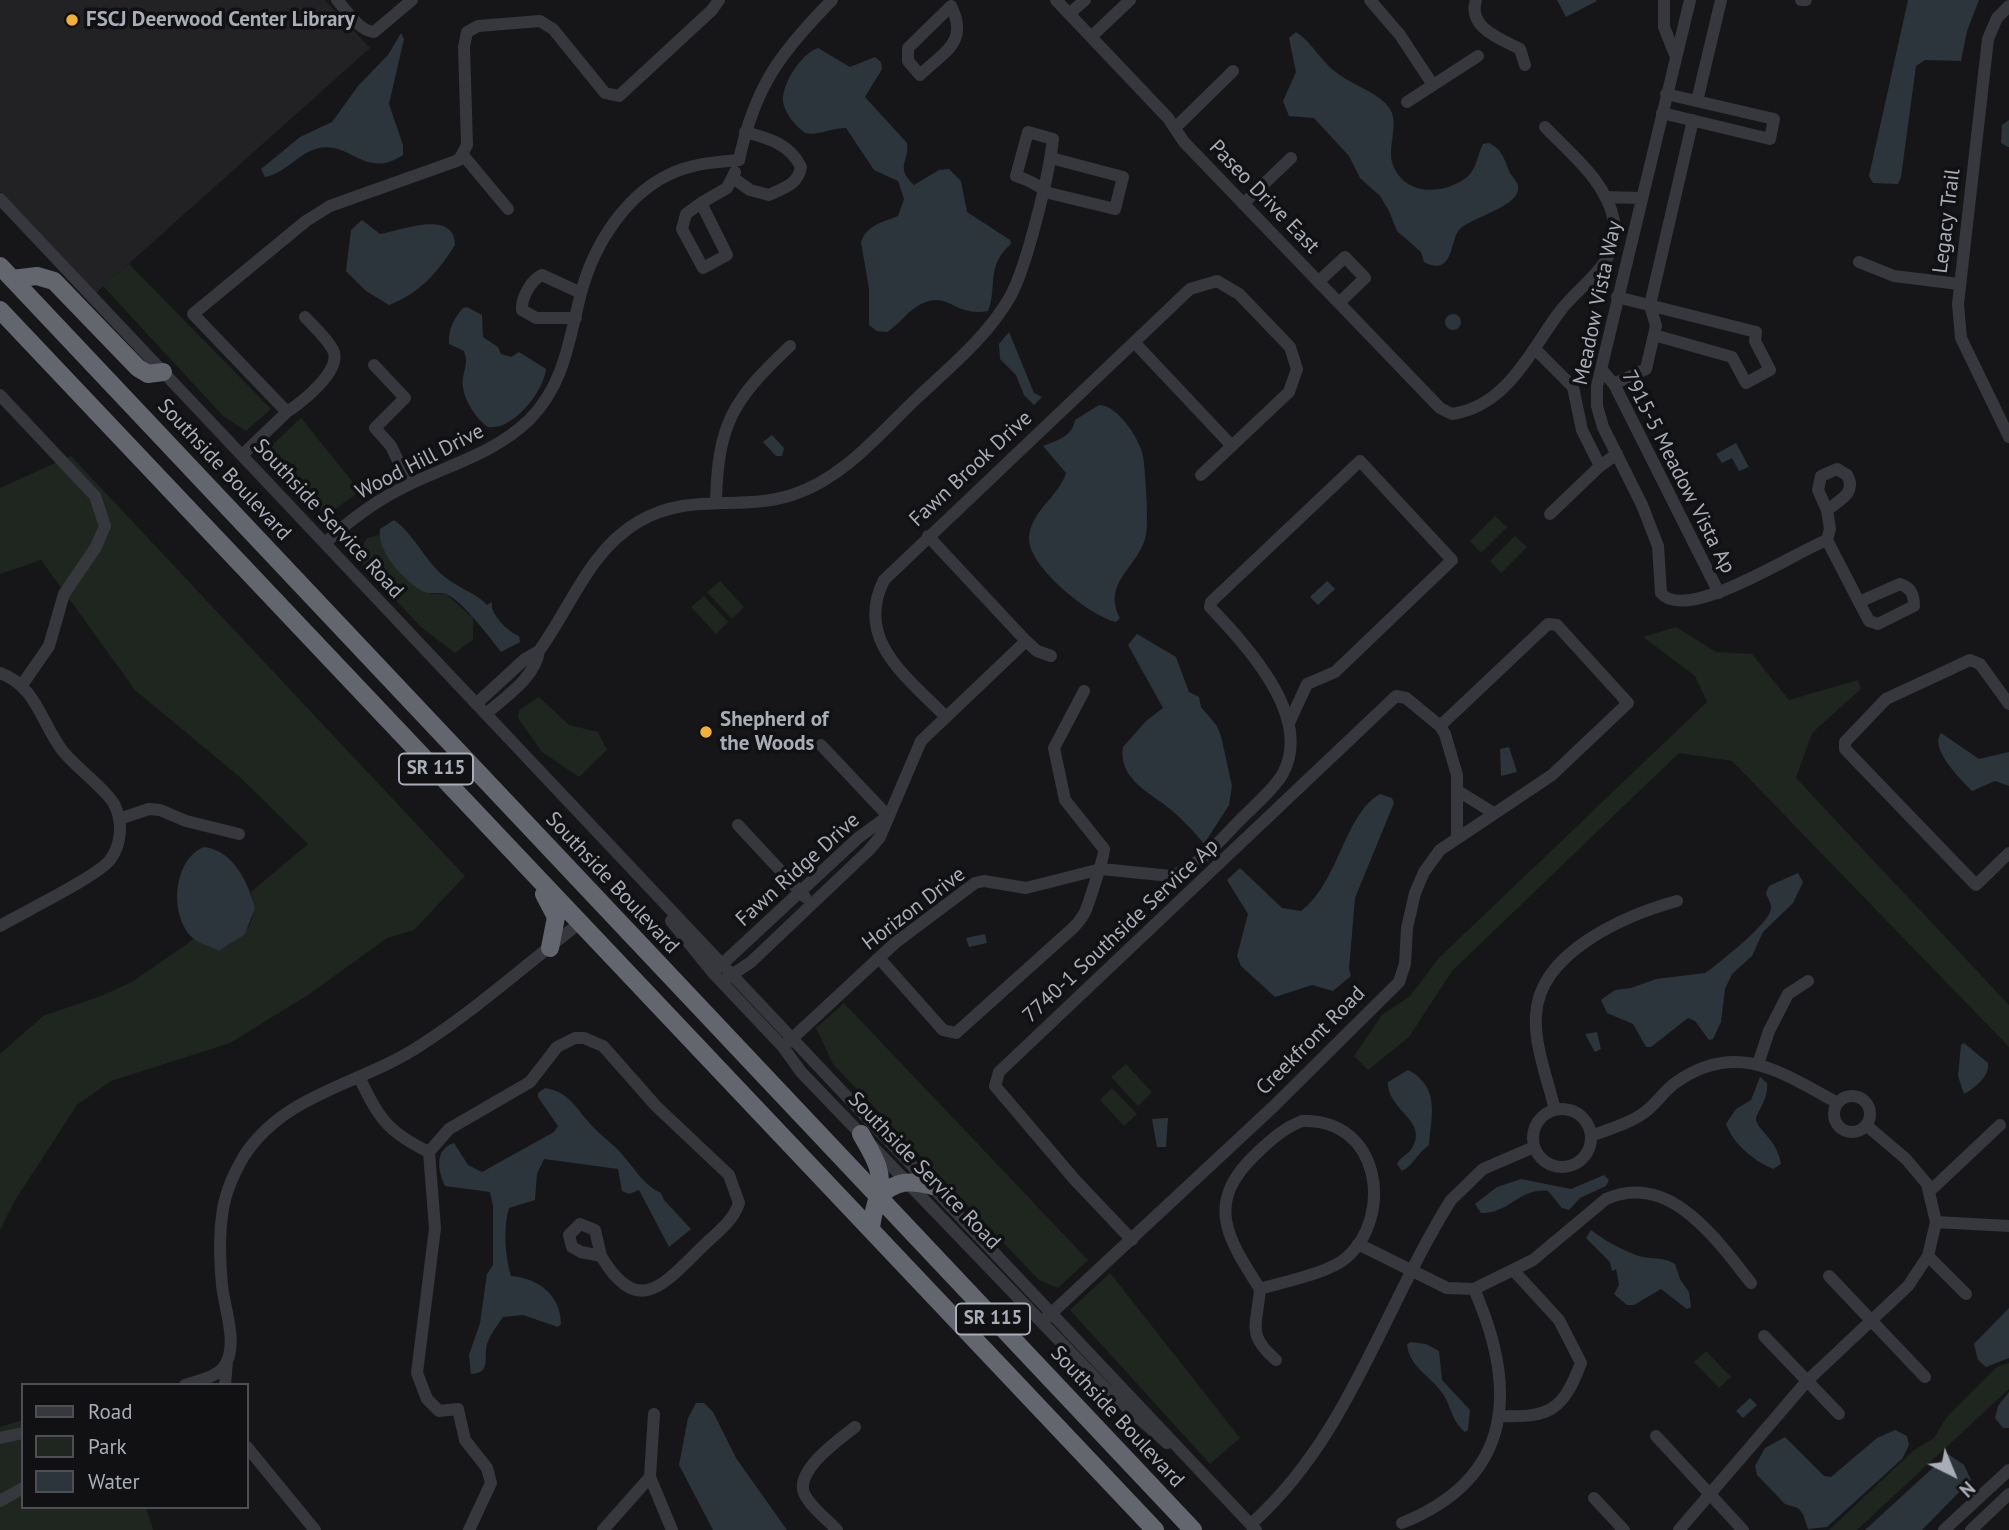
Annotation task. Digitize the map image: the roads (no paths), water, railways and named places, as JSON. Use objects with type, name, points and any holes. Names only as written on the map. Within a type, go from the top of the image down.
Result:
[{"type":"highway","points":[[6,272],[54,281],[138,368],[148,374],[163,372]]},
{"type":"highway","name":"Southside Boulevard","points":[[6,272],[1193,1530]]},
{"type":"highway","name":"SR 115","points":[[0,310],[1155,1530]]},
{"type":"highway","points":[[529,867],[536,886],[555,910],[556,925],[550,948]]},
{"type":"highway","points":[[581,922],[593,918],[608,921],[637,942]]},
{"type":"highway","points":[[861,1135],[878,1165],[878,1197]]},
{"type":"highway","points":[[871,1228],[872,1210],[878,1197],[891,1185],[908,1180],[933,1186]]},
{"type":"street","points":[[337,0],[362,27],[374,32],[412,0]]},
{"type":"street","points":[[287,412],[193,314],[296,229],[330,206],[452,165],[463,155],[467,145],[464,38],[472,28],[540,21],[553,29],[605,93],[619,96],[692,29],[719,0]]},
{"type":"street","points":[[701,203],[727,255],[703,268],[682,229],[686,214],[701,203],[720,193],[733,178],[752,106],[769,75],[832,0]]},
{"type":"street","name":"Paseo Drive East","points":[[1056,0],[1175,128],[1184,142],[1440,408],[1452,414],[1475,407],[1501,389],[1536,349]]},
{"type":"street","points":[[1069,14],[1084,0]]},
{"type":"street","points":[[1091,37],[1130,0]]},
{"type":"street","points":[[1370,0],[1401,35],[1433,85]]},
{"type":"street","points":[[1476,0],[1478,22],[1484,29],[1520,49],[1525,65]]},
{"type":"street","points":[[1664,0],[1664,27],[1676,57]]},
{"type":"street","name":"Meadow Vista Way","points":[[1690,0],[1617,297],[1601,369],[1597,406],[1603,427],[1655,538],[1661,569],[1661,593],[1674,601],[1719,593],[1827,540]]},
{"type":"street","points":[[1697,101],[1721,0]]},
{"type":"street","points":[[950,3],[960,23],[958,37],[920,75],[908,61],[908,48],[950,3]]},
{"type":"street","name":"Legacy Trail","points":[[2009,6],[1997,18],[1988,39],[1959,284],[1958,323],[1961,338],[2009,436]]},
{"type":"street","points":[[1407,102],[1478,56]]},
{"type":"street","points":[[1175,128],[1233,71]]},
{"type":"street","points":[[1662,113],[1770,139],[1774,119],[1667,94]]},
{"type":"street","points":[[1614,384],[1646,369],[1657,326],[1650,305],[1693,120]]},
{"type":"street","points":[[1545,127],[1594,178],[1614,221],[1610,254],[1561,310],[1536,349],[1573,387],[1582,430],[1600,466]]},
{"type":"street","points":[[733,178],[750,190],[769,195],[790,185],[799,175],[801,167],[790,150],[770,139],[745,132]]},
{"type":"street","points":[[486,714],[526,678],[537,664],[539,651],[598,556],[623,532],[639,521],[675,506],[716,501],[779,499],[824,481],[853,459],[967,351],[991,325],[1010,296],[1021,270],[1042,188],[1051,158],[1053,139],[1028,132],[1016,176],[1042,188],[1115,209],[1123,177],[1051,158]]},
{"type":"street","points":[[463,155],[508,209]]},
{"type":"street","points":[[1243,204],[1291,158]]},
{"type":"street","name":"Wood Hill Drive","points":[[325,543],[377,501],[409,484],[483,453],[529,420],[557,380],[569,350],[581,293],[601,243],[639,196],[674,173],[711,162],[739,160]]},
{"type":"street","points":[[1605,197],[1641,198]]},
{"type":"street","name":"Southside Service Road","points":[[0,199],[1254,1527]]},
{"type":"street","points":[[1610,254],[1626,260]]},
{"type":"street","points":[[1318,282],[1345,257],[1352,264],[1365,278],[1339,303]]},
{"type":"street","points":[[1859,262],[1894,276],[1959,284]]},
{"type":"street","points":[[576,318],[536,318],[522,310],[521,304],[532,282],[542,275],[581,293]]},
{"type":"street","name":"Fawn Brook Drive","points":[[945,716],[888,656],[877,634],[874,620],[876,599],[884,580],[1190,289],[1209,281],[1224,283],[1239,294],[1290,347],[1297,369],[1289,392],[1231,446]]},
{"type":"street","points":[[1617,297],[1756,332],[1755,341],[1770,370],[1746,383],[1732,356],[1654,335]]},
{"type":"street","points":[[242,455],[334,367],[333,350],[305,317]]},
{"type":"street","points":[[1134,342],[1231,446],[1201,475]]},
{"type":"street","points":[[716,501],[719,457],[728,419],[749,385],[790,346]]},
{"type":"street","points":[[374,365],[405,398],[376,428],[391,446],[409,484]]},
{"type":"street","name":"7915-5 Meadow Vista Ap","points":[[1601,369],[1614,384],[1719,593]]},
{"type":"street","points":[[0,395],[95,496],[105,526],[96,547],[64,594],[49,646],[22,685]]},
{"type":"street","points":[[1550,514],[1616,454]]},
{"type":"street","points":[[1360,461],[1452,560],[1335,672],[1307,684],[1289,723],[1267,672],[1210,607],[1211,602],[1360,461]]},
{"type":"street","points":[[1827,510],[1830,529],[1827,540],[1859,602]]},
{"type":"street","points":[[928,536],[1037,651],[1051,656]]},
{"type":"street","name":"Creekfront Road","points":[[1132,1240],[1399,982],[1405,964],[1410,911],[1418,884],[1440,850],[1457,836],[1552,775],[1628,703],[1557,625],[1548,625],[1440,726]]},
{"type":"street","points":[[821,746],[888,816],[921,741],[1026,640]]},
{"type":"street","points":[[476,704],[524,659],[539,651]]},
{"type":"street","points":[[2009,704],[1980,664],[1970,660],[1886,699],[1845,742],[1846,748],[1976,885],[2009,853]]},
{"type":"street","points":[[0,673],[22,685],[32,696],[60,746],[84,776],[113,802],[120,819],[118,847],[104,866],[0,926]]},
{"type":"street","points":[[879,958],[943,1030],[956,1033],[1073,928],[1086,913],[1092,884],[1101,869],[1104,849],[1065,800],[1054,748],[1084,691]]},
{"type":"street","name":"7740-1 Southside Service Ap","points":[[1132,1240],[1075,1180],[995,1086],[999,1072],[1396,696],[1406,698],[1440,726],[1455,765],[1458,791],[1455,813],[1457,836]]},
{"type":"street","name":"Horizon Drive","points":[[783,1047],[879,958],[975,883],[984,881],[1026,888],[1101,869],[1161,876],[1181,872],[1210,850],[1272,788],[1288,760],[1289,723]]},
{"type":"street","points":[[1458,791],[1492,813]]},
{"type":"street","points":[[120,819],[149,809],[160,810],[187,821],[239,834]]},
{"type":"street","name":"Fawn Ridge Drive","points":[[722,983],[728,969],[800,892],[858,838],[888,816]]},
{"type":"street","name":"Fawn Ridge Drive","points":[[713,973],[751,962],[869,850],[880,836],[888,816]]},
{"type":"street","points":[[738,825],[813,905]]},
{"type":"street","name":"Southside Service Road","points":[[628,866],[713,973],[783,1047],[801,1072],[908,1180],[1106,1389],[1213,1484]]},
{"type":"street","points":[[1555,1110],[1536,1030],[1538,1000],[1543,988],[1560,964],[1587,940],[1621,921],[1678,901]]},
{"type":"street","points":[[225,1383],[230,1341],[221,1268],[222,1217],[238,1168],[275,1120],[305,1099],[359,1077],[419,1046],[581,922]]},
{"type":"street","points":[[1758,1064],[1769,1031],[1788,994],[1808,981]]},
{"type":"street","points":[[469,1530],[491,1483],[487,1468],[465,1440],[458,1409],[439,1411],[427,1399],[417,1373],[435,1228],[429,1152],[449,1129],[530,1082],[538,1075],[550,1054],[565,1041],[584,1038],[597,1042],[685,1136],[729,1175],[739,1203],[732,1219],[656,1288],[637,1290],[622,1285],[601,1256]]},
{"type":"street","points":[[1591,1136],[1636,1118],[1675,1083],[1706,1066],[1726,1062],[1758,1064],[1786,1074],[1838,1103]]},
{"type":"street","points":[[359,1077],[379,1117],[391,1131],[429,1152]]},
{"type":"street","points":[[1853,1096],[1863,1100],[1870,1115],[1866,1125],[1858,1131],[1843,1129],[1836,1121],[1838,1103],[1853,1096]]},
{"type":"street","points":[[1555,1110],[1571,1110],[1580,1115],[1591,1136],[1584,1157],[1568,1167],[1549,1164],[1534,1147],[1537,1122],[1555,1110]]},
{"type":"street","points":[[1260,1289],[1337,1264],[1358,1244],[1365,1229],[1373,1196],[1372,1175],[1365,1152],[1353,1136],[1335,1125],[1317,1121],[1290,1126],[1247,1162],[1236,1174],[1227,1193],[1226,1227],[1231,1244],[1260,1289],[1255,1336],[1257,1344],[1276,1360]]},
{"type":"street","points":[[1679,1530],[1807,1381],[1908,1286],[1928,1256],[1936,1222],[1930,1191],[1922,1176],[1866,1125]]},
{"type":"street","points":[[1930,1191],[2000,1125]]},
{"type":"street","points":[[1254,1527],[1325,1440],[1451,1200],[1471,1179],[1499,1160],[1534,1147]]},
{"type":"street","points":[[1358,1244],[1447,1288],[1475,1289],[1514,1270],[1562,1238],[1598,1204],[1618,1194],[1634,1192],[1656,1195],[1683,1210],[1716,1240],[1751,1283]]},
{"type":"street","points":[[1936,1222],[2009,1226]]},
{"type":"street","points":[[1042,1322],[1132,1240]]},
{"type":"street","points":[[1928,1256],[1966,1294]]},
{"type":"street","points":[[1500,1416],[1537,1415],[1557,1407],[1573,1385],[1581,1363],[1554,1314],[1514,1270]]},
{"type":"street","points":[[1829,1276],[1925,1377]]},
{"type":"street","points":[[1402,1523],[1425,1514],[1473,1475],[1490,1450],[1500,1416],[1497,1350],[1475,1289]]},
{"type":"street","points":[[1764,1336],[1839,1414]]},
{"type":"street","points":[[191,1383],[216,1374],[227,1361]]},
{"type":"street","points":[[654,1413],[650,1476],[673,1530]]},
{"type":"street","points":[[837,1530],[808,1499],[803,1490],[803,1481],[820,1456],[855,1427]]},
{"type":"street","points":[[0,1438],[21,1433]]},
{"type":"street","points":[[1656,1436],[1743,1530]]},
{"type":"street","points":[[248,1448],[315,1530]]},
{"type":"street","points":[[1944,1530],[2009,1470]]},
{"type":"street","points":[[603,1530],[650,1476]]},
{"type":"street","points":[[0,1501],[21,1490]]},
{"type":"street","points":[[1971,1530],[2006,1503],[1988,1490]]},
{"type":"street","points":[[1594,1498],[1624,1530]]},
{"type":"water","points":[[1557,0],[1596,0],[1597,1],[1566,17]]},
{"type":"water","points":[[1908,0],[1979,0],[1967,31],[1961,61],[1925,60],[1916,66],[1898,184],[1873,183],[1869,176]]},
{"type":"water","points":[[1296,32],[1331,68],[1380,98],[1390,109],[1394,121],[1392,162],[1397,173],[1414,187],[1435,190],[1467,177],[1475,166],[1483,144],[1489,143],[1503,155],[1518,185],[1517,193],[1505,205],[1460,229],[1450,255],[1441,265],[1434,266],[1424,262],[1421,252],[1397,231],[1380,196],[1360,178],[1349,156],[1314,118],[1289,116],[1283,101],[1296,72],[1289,38]]},
{"type":"water","points":[[401,33],[404,39],[389,104],[403,145],[403,155],[390,162],[378,164],[341,150],[319,148],[279,172],[265,177],[261,169],[300,137],[332,122],[358,86],[388,55]]},
{"type":"water","points":[[818,48],[850,67],[875,57],[881,62],[882,69],[865,97],[907,143],[904,169],[908,179],[914,185],[939,170],[949,169],[961,181],[967,212],[1010,240],[1011,244],[1003,252],[995,268],[988,311],[976,312],[938,300],[916,307],[887,332],[877,331],[869,325],[869,289],[861,242],[871,228],[898,216],[904,199],[898,181],[874,170],[846,128],[805,133],[788,115],[783,101],[789,78],[800,62]]},
{"type":"water","points":[[2009,120],[2008,147],[2001,143],[2002,125]]},
{"type":"water","points":[[362,220],[380,234],[412,226],[436,224],[446,227],[453,234],[455,245],[427,281],[410,295],[389,305],[366,291],[346,271],[351,230]]},
{"type":"water","points":[[467,307],[482,315],[483,337],[498,347],[501,354],[511,357],[519,352],[546,369],[540,388],[526,408],[498,427],[488,427],[470,406],[463,385],[466,362],[464,351],[449,344],[454,320],[463,308]]},
{"type":"water","points":[[1453,314],[1459,316],[1459,328],[1453,330],[1447,328],[1445,322],[1447,316]]},
{"type":"water","points":[[1009,332],[1034,393],[1042,397],[1034,405],[1024,395],[1016,375],[1000,359],[999,344]]},
{"type":"water","points":[[1099,405],[1120,417],[1138,441],[1146,482],[1146,535],[1137,556],[1118,584],[1115,605],[1120,618],[1116,622],[1091,610],[1062,589],[1039,563],[1031,550],[1029,538],[1034,520],[1058,489],[1066,473],[1043,446],[1067,435],[1075,420]]},
{"type":"water","points":[[772,435],[784,448],[782,456],[776,456],[763,442]]},
{"type":"water","points":[[1736,443],[1749,467],[1739,471],[1732,458],[1722,463],[1716,454]]},
{"type":"water","points":[[394,520],[445,577],[487,605],[492,602],[496,617],[519,636],[520,642],[501,652],[476,620],[453,598],[443,593],[423,592],[406,579],[386,555],[380,537],[380,529]]},
{"type":"water","points":[[1327,581],[1335,589],[1318,605],[1310,597]]},
{"type":"water","points":[[1137,634],[1176,657],[1189,692],[1199,697],[1201,707],[1217,726],[1221,736],[1232,786],[1229,805],[1204,844],[1175,813],[1135,782],[1125,766],[1123,747],[1146,721],[1163,708],[1128,645]]},
{"type":"water","points":[[1941,733],[1979,759],[2009,752],[2009,786],[1995,781],[1972,791],[1942,755],[1938,739]]},
{"type":"water","points":[[1509,747],[1517,772],[1501,776],[1500,749]]},
{"type":"water","points":[[1380,794],[1392,798],[1394,803],[1355,898],[1349,969],[1351,976],[1333,991],[1312,985],[1275,997],[1241,966],[1237,956],[1248,914],[1227,880],[1240,868],[1282,908],[1301,911],[1314,899],[1324,884],[1358,816],[1368,803]]},
{"type":"water","points":[[204,847],[223,854],[238,869],[255,908],[245,934],[219,951],[194,939],[180,917],[180,876],[194,853]]},
{"type":"water","points":[[1798,873],[1803,882],[1793,903],[1763,932],[1752,956],[1732,974],[1725,989],[1721,1022],[1713,1039],[1709,1040],[1695,1021],[1688,1018],[1651,1047],[1646,1047],[1633,1024],[1607,1013],[1601,1000],[1615,990],[1631,988],[1656,979],[1705,973],[1711,969],[1745,941],[1768,916],[1771,907],[1766,893],[1769,886]]},
{"type":"water","points":[[985,934],[987,943],[969,947],[966,938]]},
{"type":"water","points":[[1597,1032],[1601,1049],[1595,1052],[1585,1034]]},
{"type":"water","points":[[1964,1043],[1988,1063],[1988,1068],[1977,1085],[1964,1094],[1958,1076],[1961,1045]]},
{"type":"water","points":[[1408,1070],[1418,1077],[1430,1094],[1432,1114],[1429,1145],[1402,1171],[1397,1164],[1412,1148],[1416,1139],[1415,1130],[1389,1092],[1388,1082]]},
{"type":"water","points":[[1760,1077],[1767,1083],[1767,1089],[1756,1120],[1779,1155],[1781,1164],[1773,1169],[1745,1151],[1729,1132],[1726,1124],[1736,1109],[1751,1100]]},
{"type":"water","points":[[545,1088],[554,1090],[573,1103],[646,1183],[661,1193],[664,1200],[691,1229],[669,1247],[639,1190],[629,1194],[622,1191],[618,1169],[544,1159],[537,1174],[535,1200],[509,1208],[505,1233],[506,1251],[511,1276],[530,1280],[546,1290],[557,1305],[561,1324],[558,1327],[523,1315],[503,1317],[488,1341],[483,1369],[471,1374],[469,1355],[480,1323],[487,1274],[493,1265],[493,1206],[490,1192],[445,1186],[439,1161],[443,1150],[454,1143],[468,1165],[482,1172],[554,1132],[558,1126],[538,1097],[538,1093]]},
{"type":"water","points":[[1168,1118],[1166,1147],[1157,1147],[1152,1119]]},
{"type":"water","points":[[1604,1175],[1609,1180],[1606,1186],[1580,1198],[1569,1210],[1562,1208],[1548,1191],[1530,1193],[1490,1212],[1481,1213],[1475,1204],[1497,1187],[1521,1179],[1571,1189]]},
{"type":"water","points":[[1591,1230],[1630,1253],[1675,1264],[1680,1279],[1689,1292],[1691,1307],[1687,1309],[1661,1289],[1634,1305],[1627,1305],[1614,1294],[1619,1285],[1616,1269],[1612,1271],[1610,1262],[1586,1238]]},
{"type":"water","points":[[2009,1308],[2009,1358],[1986,1367],[1978,1360],[1974,1344]]},
{"type":"water","points":[[1410,1342],[1426,1344],[1439,1351],[1442,1380],[1470,1410],[1468,1430],[1465,1432],[1454,1418],[1443,1394],[1412,1360],[1407,1345]]},
{"type":"water","points":[[2009,1392],[2009,1428],[2003,1428],[1995,1418],[1998,1406]]},
{"type":"water","points":[[1750,1398],[1757,1405],[1743,1418],[1736,1411]]},
{"type":"water","points":[[696,1403],[704,1403],[713,1412],[736,1458],[787,1530],[713,1530],[679,1465],[688,1418]]},
{"type":"water","points":[[1895,1430],[1907,1436],[1909,1445],[1902,1459],[1827,1527],[1808,1529],[1798,1508],[1785,1504],[1757,1475],[1755,1466],[1765,1448],[1785,1437],[1824,1476],[1831,1477],[1877,1438]]},
{"type":"water","points":[[1948,1454],[1964,1465],[1971,1480],[1922,1530],[1865,1530]]},
{"type":"place","name":"FSCJ Deerwood Center Library","points":[[72,20]]},
{"type":"place","name":"Shepherd of the Woods","points":[[706,732]]}]
